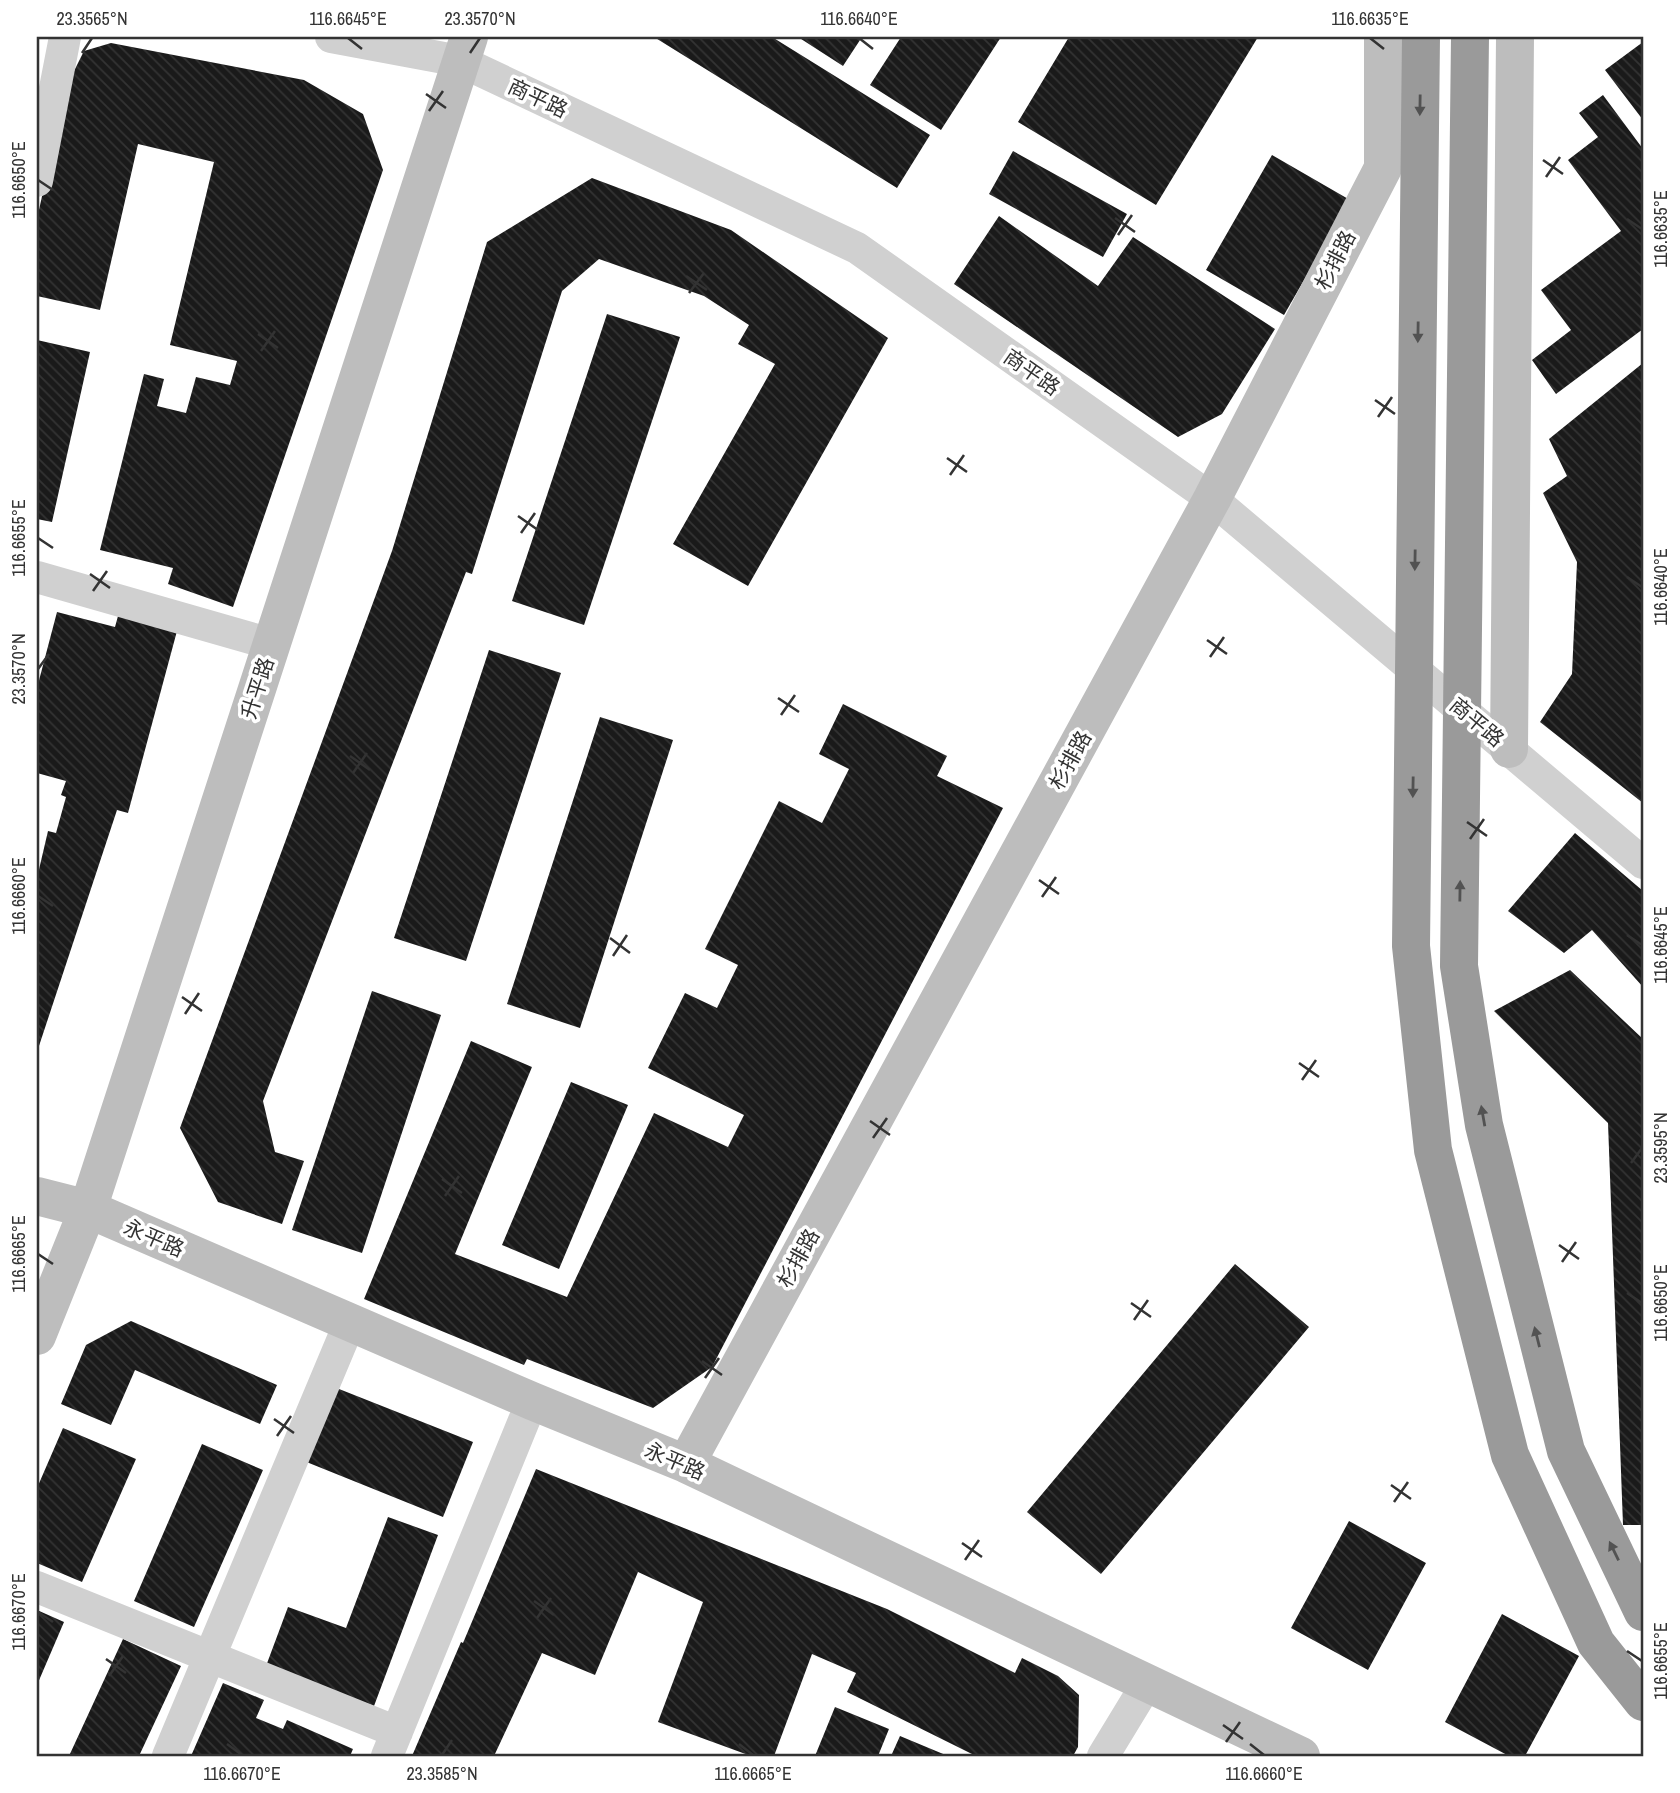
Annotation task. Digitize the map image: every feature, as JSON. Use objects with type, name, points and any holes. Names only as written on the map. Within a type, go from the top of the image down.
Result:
[{"type":"highway","points":[[1421,37],[1411,946],[1433,1150],[1510,1455],[1596,1643],[1643,1702]]},
{"type":"highway","points":[[1470,37],[1459,966],[1485,1125],[1566,1451],[1643,1612]]},
{"type":"street","points":[[37,181],[65,37]]},
{"type":"street","name":"商平路","points":[[331,37],[464,49],[857,248],[1212,499],[1643,863]]},
{"type":"street","name":"杉排路","points":[[686,1464],[1212,499],[1383,168],[1383,37]]},
{"type":"street","points":[[1509,749],[1515,37]]},
{"type":"street","name":"升平路","points":[[37,1336],[88,1209],[464,49]]},
{"type":"street","points":[[37,577],[271,644]]},
{"type":"street","name":"永平路","points":[[37,1196],[88,1209],[686,1464],[1301,1756]]},
{"type":"street","points":[[168,1756],[350,1322]]},
{"type":"street","points":[[37,1587],[211,1657],[392,1744],[533,1401]]},
{"type":"street","points":[[1103,1756],[1149,1682]]},
{"type":"building","points":[[654,37],[772,37],[930,135],[897,188]]},
{"type":"building","points":[[798,37],[862,37],[843,66]]},
{"type":"building","points":[[901,37],[1001,37],[941,130],[870,85]]},
{"type":"building","points":[[1069,37],[1258,37],[1156,205],[1018,122]]},
{"type":"building","points":[[1643,42],[1643,120],[1605,70]]},
{"type":"building","points":[[111,43],[304,80],[363,114],[383,170],[233,607],[168,584],[173,568],[100,550],[144,374],[164,379],[157,406],[186,413],[196,377],[230,385],[237,361],[170,345],[214,162],[138,144],[100,310],[37,296],[37,219],[66,87],[84,51]]},
{"type":"building","points":[[1603,95],[1643,149],[1643,329],[1556,394],[1532,360],[1571,330],[1541,290],[1621,231],[1568,160],[1598,137],[1579,113]]},
{"type":"building","points":[[1013,151],[1127,214],[1103,257],[989,194]]},
{"type":"building","points":[[1272,155],[1350,200],[1284,315],[1206,270]]},
{"type":"building","points":[[592,178],[731,230],[888,338],[748,586],[673,544],[775,364],[738,344],[749,325],[704,296],[599,259],[562,291],[472,574],[466,572],[263,1101],[275,1152],[304,1161],[282,1224],[218,1202],[180,1128],[392,551],[487,242]]},
{"type":"building","points":[[999,216],[1098,286],[1133,237],[1275,329],[1222,414],[1178,437],[954,284]]},
{"type":"building","points":[[607,314],[680,337],[584,625],[512,601]]},
{"type":"building","points":[[37,340],[90,352],[52,522],[37,519]]},
{"type":"building","points":[[1643,363],[1643,803],[1540,722],[1572,674],[1577,562],[1543,493],[1567,476],[1549,439]]},
{"type":"building","points":[[57,612],[115,627],[118,616],[177,631],[128,813],[117,810],[37,1052],[37,878],[48,831],[56,833],[66,797],[61,795],[66,781],[37,773],[37,688]]},
{"type":"building","points":[[489,650],[561,673],[466,961],[394,938]]},
{"type":"building","points":[[843,704],[947,756],[937,776],[1003,808],[712,1367],[653,1408],[527,1359],[524,1365],[364,1299],[471,1041],[532,1067],[455,1254],[567,1297],[654,1113],[728,1147],[744,1115],[648,1068],[685,993],[717,1008],[738,965],[705,949],[779,801],[822,823],[849,769],[819,754]]},
{"type":"building","points":[[600,717],[673,740],[580,1028],[507,1004]]},
{"type":"building","points":[[1575,833],[1643,891],[1643,987],[1592,930],[1564,953],[1508,911]]},
{"type":"building","points":[[1570,970],[1643,1039],[1643,1525],[1623,1525],[1608,1123],[1494,1011]]},
{"type":"building","points":[[372,991],[441,1015],[362,1253],[292,1230]]},
{"type":"building","points":[[571,1082],[628,1105],[559,1269],[502,1245]]},
{"type":"building","points":[[1235,1264],[1309,1327],[1101,1574],[1027,1512]]},
{"type":"building","points":[[131,1321],[277,1385],[260,1424],[135,1370],[111,1425],[61,1404],[86,1345]]},
{"type":"building","points":[[334,1387],[473,1442],[443,1517],[304,1461]]},
{"type":"building","points":[[63,1428],[136,1459],[82,1582],[37,1563],[37,1488]]},
{"type":"building","points":[[202,1444],[263,1470],[194,1627],[134,1601]]},
{"type":"building","points":[[536,1469],[887,1609],[1015,1673],[1022,1658],[1058,1676],[1079,1695],[1078,1747],[1073,1756],[971,1756],[972,1754],[847,1692],[856,1673],[812,1654],[774,1756],[751,1756],[658,1722],[703,1602],[638,1572],[595,1675],[542,1653],[494,1756],[412,1756]]},
{"type":"building","points":[[388,1517],[438,1535],[374,1706],[266,1666],[288,1607],[346,1628]]},
{"type":"building","points":[[1349,1521],[1426,1563],[1368,1670],[1291,1628]]},
{"type":"building","points":[[37,1610],[64,1622],[37,1685]]},
{"type":"building","points":[[1502,1614],[1579,1656],[1525,1756],[1509,1756],[1445,1722]]},
{"type":"building","points":[[123,1639],[181,1666],[139,1756],[69,1756]]},
{"type":"building","points":[[223,1683],[264,1700],[256,1718],[283,1729],[287,1720],[353,1749],[350,1756],[191,1756]]},
{"type":"building","points":[[835,1707],[889,1729],[878,1756],[815,1756]]},
{"type":"building","points":[[900,1736],[948,1756],[891,1756]]}]
